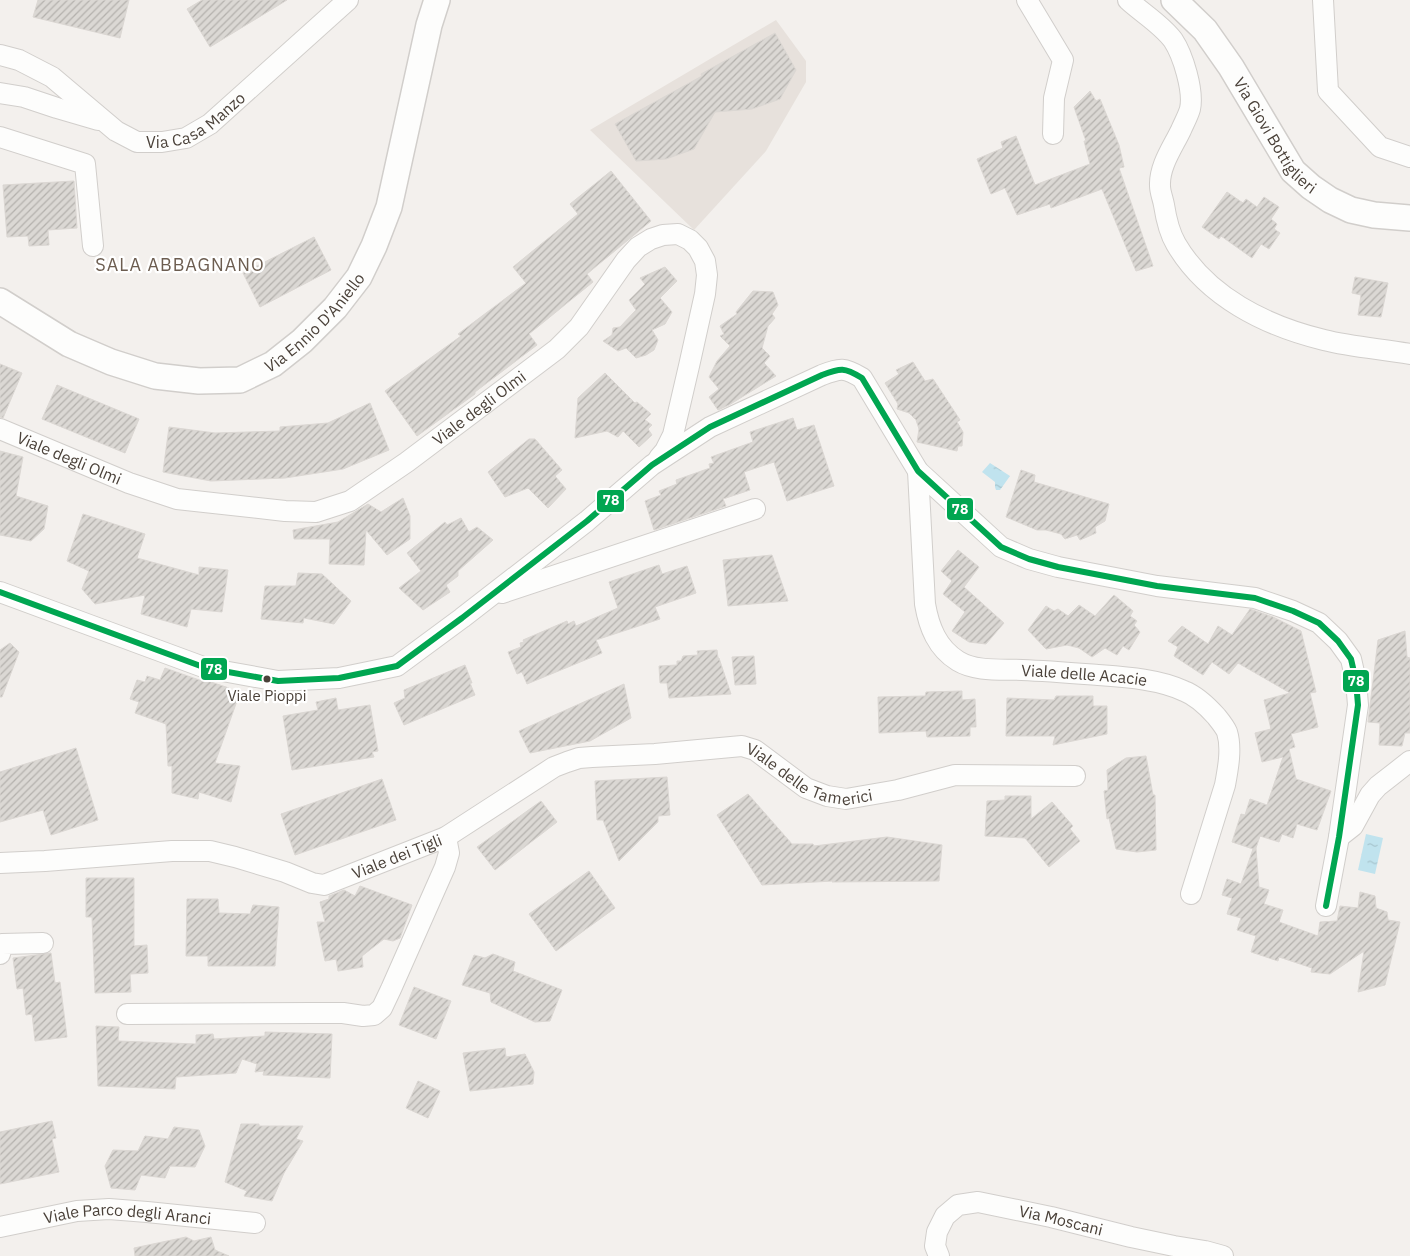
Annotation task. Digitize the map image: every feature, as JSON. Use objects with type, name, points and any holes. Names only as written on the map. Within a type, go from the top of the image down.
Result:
[{"type":"street","name":"Via Casa Manzo","points":[[0,55],[18,60],[52,77],[116,131],[138,142],[162,142],[186,138],[210,124],[348,0]]},
{"type":"street","name":"Via Ennio D'Aniello","points":[[0,301],[69,344],[111,362],[155,376],[199,381],[240,380],[274,364],[302,342],[335,308],[359,277],[374,246],[389,207],[423,52],[437,0]]},
{"type":"street","points":[[1027,0],[1063,60],[1054,98],[1053,134]]},
{"type":"street","points":[[1128,0],[1156,23],[1172,40],[1186,71],[1190,108],[1162,169],[1160,186],[1166,219],[1175,243],[1196,272],[1218,292],[1251,314],[1291,331],[1325,340],[1410,354]]},
{"type":"street","name":"Via Giovi Bottiglieri","points":[[1174,0],[1205,30],[1231,67],[1293,171],[1330,200],[1351,210],[1374,215],[1410,218]]},
{"type":"street","points":[[1323,0],[1328,91],[1380,147],[1410,157]]},
{"type":"street","points":[[0,93],[24,97],[105,122]]},
{"type":"street","points":[[0,137],[85,164],[93,246]]},
{"type":"street","name":"Viale degli Olmi","points":[[0,429],[129,483],[177,499],[285,511],[316,512],[350,501],[407,462],[557,349],[579,327],[626,260],[638,247],[663,234],[678,234],[690,240],[698,248],[705,261],[705,294],[673,435],[665,451],[652,465]]},
{"type":"street","points":[[0,592],[206,668],[278,681],[340,678],[397,666],[488,598],[587,520],[652,465],[710,428],[822,375],[836,370],[848,370],[862,378],[918,471],[1001,546],[1029,559],[1058,567],[1157,586],[1255,598],[1293,611],[1319,623],[1338,641],[1351,659],[1356,681],[1358,704],[1339,837],[1326,906]]},
{"type":"street","name":"Viale delle Acacie","points":[[918,471],[924,604],[935,637],[944,650],[959,661],[981,668],[1134,678],[1165,685],[1183,690],[1198,699],[1220,721],[1227,732],[1229,744],[1228,770],[1191,894]]},
{"type":"street","points":[[488,598],[755,509]]},
{"type":"street","name":"Viale delle Tamerici","points":[[446,837],[554,767],[580,758],[655,754],[742,746],[755,750],[806,788],[826,796],[846,799],[898,790],[955,775],[1075,776]]},
{"type":"street","points":[[1339,837],[1353,826],[1370,795],[1378,786],[1410,761]]},
{"type":"street","name":"Viale dei Tigli","points":[[0,863],[45,862],[172,851],[210,851],[285,872],[312,883],[324,885],[446,837],[449,853],[445,867],[382,1008],[374,1015],[363,1016],[343,1013],[127,1014]]},
{"type":"street","points":[[0,954],[2,944],[43,943]]},
{"type":"street","name":"Via Moscani","points":[[939,1256],[935,1246],[936,1238],[945,1216],[958,1204],[978,1202],[1174,1246],[1205,1250],[1224,1256]]},
{"type":"street","name":"Viale Parco degli Aranci","points":[[0,1227],[78,1211],[109,1209],[255,1223]]},
{"type":"shaded area","points":[[776,20],[806,61],[806,82],[766,151],[694,230],[590,130]]},
{"type":"water","points":[[990,463],[1010,476],[1000,490],[996,490],[995,482],[982,472]]},
{"type":"water","points":[[1366,834],[1383,838],[1375,874],[1358,870]]},
{"type":"building","points":[[38,0],[129,0],[120,38],[33,17]]},
{"type":"building","points":[[202,0],[287,0],[210,47],[187,9]]},
{"type":"building","points":[[775,33],[796,70],[780,99],[752,109],[715,112],[694,149],[666,159],[636,161],[615,124]]},
{"type":"building","points":[[1090,91],[1096,101],[1100,99],[1119,145],[1124,167],[1119,168],[1153,266],[1136,271],[1102,189],[1051,208],[1050,204],[1017,215],[1005,188],[991,194],[977,159],[1003,148],[1001,142],[1016,136],[1035,185],[1090,164],[1084,141],[1086,141],[1074,107]]},
{"type":"building","points":[[611,171],[651,221],[587,274],[593,282],[529,334],[537,345],[475,392],[475,394],[417,436],[385,391],[461,336],[458,334],[526,283],[513,267],[578,214],[570,204]]},
{"type":"building","points":[[74,181],[77,228],[48,230],[49,245],[29,246],[28,236],[7,237],[3,185]]},
{"type":"building","points":[[1227,192],[1243,203],[1246,199],[1257,207],[1264,197],[1279,207],[1271,219],[1277,224],[1274,229],[1280,233],[1269,249],[1261,244],[1252,258],[1221,236],[1219,239],[1202,227]]},
{"type":"building","points":[[314,237],[331,270],[260,307],[243,273]]},
{"type":"building","points":[[665,267],[677,281],[660,298],[672,312],[665,324],[652,330],[658,340],[654,350],[636,358],[626,348],[618,351],[603,341],[612,335],[613,328],[620,327],[636,310],[629,300],[645,284],[640,278]]},
{"type":"building","points":[[1355,277],[1388,283],[1381,317],[1358,315],[1361,295],[1352,293]]},
{"type":"building","points":[[753,291],[773,292],[778,305],[772,314],[775,318],[768,326],[762,348],[770,356],[764,363],[776,376],[718,410],[709,397],[719,389],[709,377],[717,361],[730,346],[720,336],[724,334],[720,326],[737,314],[736,312]]},
{"type":"building","points":[[913,362],[925,381],[933,379],[960,420],[957,422],[963,432],[962,446],[958,446],[957,451],[917,442],[919,429],[916,420],[909,413],[897,409],[898,404],[885,383],[899,374],[896,370]]},
{"type":"building","points":[[0,364],[22,373],[3,418],[0,417]]},
{"type":"building","points":[[605,373],[635,403],[637,402],[651,414],[645,420],[652,425],[648,429],[652,435],[639,447],[623,431],[618,437],[607,431],[575,438],[578,398]]},
{"type":"building","points":[[57,385],[139,419],[125,453],[42,419]]},
{"type":"building","points":[[370,403],[389,450],[343,469],[285,478],[211,481],[163,472],[169,427],[215,433],[280,431],[280,427],[328,423]]},
{"type":"building","points":[[793,418],[797,430],[814,425],[834,486],[787,501],[774,462],[744,472],[750,490],[723,499],[726,506],[654,530],[645,501],[661,495],[659,491],[677,484],[676,480],[710,468],[709,464],[714,463],[711,457],[753,442],[750,432]]},
{"type":"building","points":[[529,439],[535,439],[562,470],[555,476],[566,489],[548,508],[528,488],[505,497],[488,472]]},
{"type":"building","points":[[0,451],[23,457],[16,496],[48,506],[44,529],[31,541],[0,535]]},
{"type":"building","points":[[1021,470],[1035,475],[1034,482],[1109,504],[1105,521],[1095,527],[1096,533],[1080,540],[1077,535],[1065,539],[1061,534],[1037,530],[1006,517]]},
{"type":"building","points":[[403,498],[410,516],[410,539],[387,555],[366,530],[364,565],[329,564],[330,539],[294,539],[293,530],[338,522],[368,504],[381,512]]},
{"type":"building","points":[[83,514],[145,534],[137,558],[199,575],[199,567],[228,570],[222,612],[191,609],[187,627],[141,614],[145,595],[95,604],[82,589],[89,571],[67,561]]},
{"type":"building","points":[[461,518],[469,532],[477,527],[493,540],[458,571],[458,576],[446,585],[450,592],[423,610],[399,588],[421,571],[407,553],[445,522],[447,525]]},
{"type":"building","points":[[958,550],[979,567],[964,587],[1004,623],[986,644],[969,642],[952,631],[965,612],[943,594],[952,581],[941,571]]},
{"type":"building","points":[[772,555],[788,601],[728,606],[723,560]]},
{"type":"building","points":[[659,565],[662,574],[687,566],[696,593],[655,607],[660,619],[596,640],[602,653],[527,684],[522,672],[517,674],[508,652],[521,647],[520,643],[524,642],[523,640],[567,621],[568,624],[574,621],[576,626],[618,608],[609,582]]},
{"type":"building","points":[[298,573],[322,574],[351,601],[334,624],[304,618],[303,623],[261,619],[265,586],[296,586]]},
{"type":"building","points":[[1114,595],[1133,611],[1130,616],[1137,621],[1134,625],[1140,632],[1129,650],[1123,646],[1117,655],[1105,648],[1092,657],[1079,648],[1067,645],[1046,649],[1028,630],[1046,606],[1054,611],[1058,609],[1068,616],[1079,605],[1095,616]]},
{"type":"building","points":[[1250,609],[1273,617],[1301,631],[1316,692],[1310,693],[1318,727],[1291,734],[1295,747],[1289,749],[1296,779],[1331,791],[1317,830],[1297,824],[1293,838],[1282,834],[1279,842],[1260,836],[1256,848],[1259,887],[1269,890],[1264,904],[1283,910],[1279,922],[1318,936],[1320,922],[1337,921],[1340,906],[1358,908],[1360,892],[1375,896],[1376,908],[1387,912],[1388,920],[1400,922],[1385,985],[1358,992],[1364,951],[1330,974],[1311,972],[1312,968],[1279,957],[1278,961],[1251,952],[1256,936],[1237,930],[1241,918],[1227,914],[1232,898],[1222,895],[1227,879],[1241,884],[1253,849],[1232,842],[1241,814],[1245,815],[1250,799],[1267,805],[1283,757],[1262,762],[1255,733],[1271,729],[1264,700],[1290,693],[1238,663],[1229,674],[1212,662],[1203,675],[1174,656],[1178,647],[1168,641],[1182,626],[1208,644],[1218,626],[1232,635]]},
{"type":"building","points":[[1405,631],[1407,657],[1410,658],[1410,733],[1405,733],[1402,746],[1379,745],[1380,723],[1368,722],[1378,640]]},
{"type":"building","points":[[10,643],[19,652],[2,697],[0,697],[0,650]]},
{"type":"building","points":[[717,650],[731,694],[669,698],[667,683],[660,683],[659,666],[677,665],[677,661],[681,661],[683,656],[698,655],[697,651]]},
{"type":"building","points":[[754,656],[756,684],[735,685],[732,657]]},
{"type":"building","points":[[465,665],[475,695],[404,725],[394,703],[405,698],[404,690]]},
{"type":"building","points":[[165,668],[229,688],[228,694],[238,698],[215,763],[240,766],[231,802],[199,792],[198,799],[172,793],[172,766],[168,766],[166,724],[135,713],[139,702],[130,699],[137,680],[145,682],[147,676],[160,680]]},
{"type":"building","points":[[624,684],[631,718],[590,741],[530,753],[519,731]]},
{"type":"building","points":[[962,691],[962,700],[975,699],[976,727],[970,727],[970,736],[927,737],[926,731],[879,733],[878,697],[925,696],[926,692]]},
{"type":"building","points":[[1056,696],[1093,696],[1093,706],[1107,706],[1107,734],[1053,745],[1055,736],[1006,736],[1007,698],[1054,700]]},
{"type":"building","points":[[336,698],[338,710],[370,705],[378,751],[372,752],[374,757],[292,770],[283,716],[318,710],[316,702]]},
{"type":"building","points":[[76,748],[98,820],[51,835],[43,810],[0,822],[0,772]]},
{"type":"building","points":[[1146,756],[1153,795],[1155,795],[1156,850],[1137,852],[1116,849],[1109,818],[1107,819],[1104,791],[1108,790],[1107,770],[1126,758]]},
{"type":"building","points":[[667,777],[670,815],[658,816],[658,822],[619,861],[603,820],[597,820],[595,781]]},
{"type":"building","points":[[382,779],[396,820],[295,855],[281,814]]},
{"type":"building","points":[[748,794],[792,844],[813,844],[814,846],[887,837],[942,845],[939,881],[833,881],[762,885],[717,815]]},
{"type":"building","points":[[1005,796],[1031,796],[1031,819],[1052,802],[1073,826],[1070,829],[1080,841],[1049,867],[1025,838],[985,836],[987,801],[1005,800]]},
{"type":"building","points":[[541,801],[557,822],[495,870],[477,847]]},
{"type":"building","points":[[589,871],[615,908],[556,951],[529,914]]},
{"type":"building","points":[[86,878],[134,878],[134,946],[147,945],[148,973],[130,974],[131,992],[95,993],[92,917],[86,917]]},
{"type":"building","points":[[360,886],[412,905],[400,938],[393,941],[384,939],[362,956],[363,967],[338,971],[336,959],[325,961],[317,922],[325,922],[320,902],[344,890],[355,896]]},
{"type":"building","points":[[187,899],[218,899],[219,913],[250,914],[253,905],[279,907],[275,966],[208,966],[208,956],[186,956]]},
{"type":"building","points":[[51,953],[55,983],[60,982],[67,1037],[35,1041],[32,1014],[26,1015],[23,988],[17,989],[13,958]]},
{"type":"building","points":[[493,954],[515,962],[513,971],[562,990],[550,1021],[535,1022],[491,1002],[490,993],[462,985],[474,955],[485,958]]},
{"type":"building","points":[[414,987],[451,1001],[436,1039],[399,1025]]},
{"type":"building","points":[[96,1026],[119,1027],[118,1041],[196,1044],[196,1035],[213,1034],[214,1039],[265,1036],[265,1032],[332,1034],[330,1078],[263,1075],[264,1071],[255,1072],[257,1064],[242,1059],[236,1073],[176,1077],[175,1089],[98,1086]]},
{"type":"building","points":[[505,1048],[506,1057],[525,1054],[534,1072],[533,1084],[470,1091],[463,1053]]},
{"type":"building","points":[[418,1081],[440,1091],[428,1118],[406,1108]]},
{"type":"building","points":[[52,1121],[56,1138],[52,1139],[59,1172],[0,1184],[0,1132]]},
{"type":"building","points":[[241,1124],[303,1126],[296,1139],[303,1141],[284,1173],[272,1201],[244,1196],[247,1191],[225,1182]]},
{"type":"building","points":[[174,1127],[199,1130],[205,1146],[195,1167],[170,1166],[165,1178],[141,1175],[135,1190],[111,1188],[105,1166],[113,1150],[138,1151],[145,1136],[168,1139]]},
{"type":"building","points":[[186,1237],[194,1241],[211,1237],[215,1250],[229,1256],[135,1256],[134,1248]]},
{"type":"transit line","name":"78","points":[[0,592],[206,668],[278,681],[339,678],[397,666],[587,521],[652,465],[710,427],[822,375],[838,370],[846,370],[862,378],[918,471],[1001,547],[1029,559],[1058,567],[1157,586],[1255,598],[1293,611],[1319,623],[1338,641],[1351,659],[1356,681],[1358,705],[1339,837],[1326,906]]},
{"type":"place","name":"Viale Pioppi","points":[[267,679]]},
{"type":"district","name":"SALA ABBAGNANO","points":[[180,264]]}]
